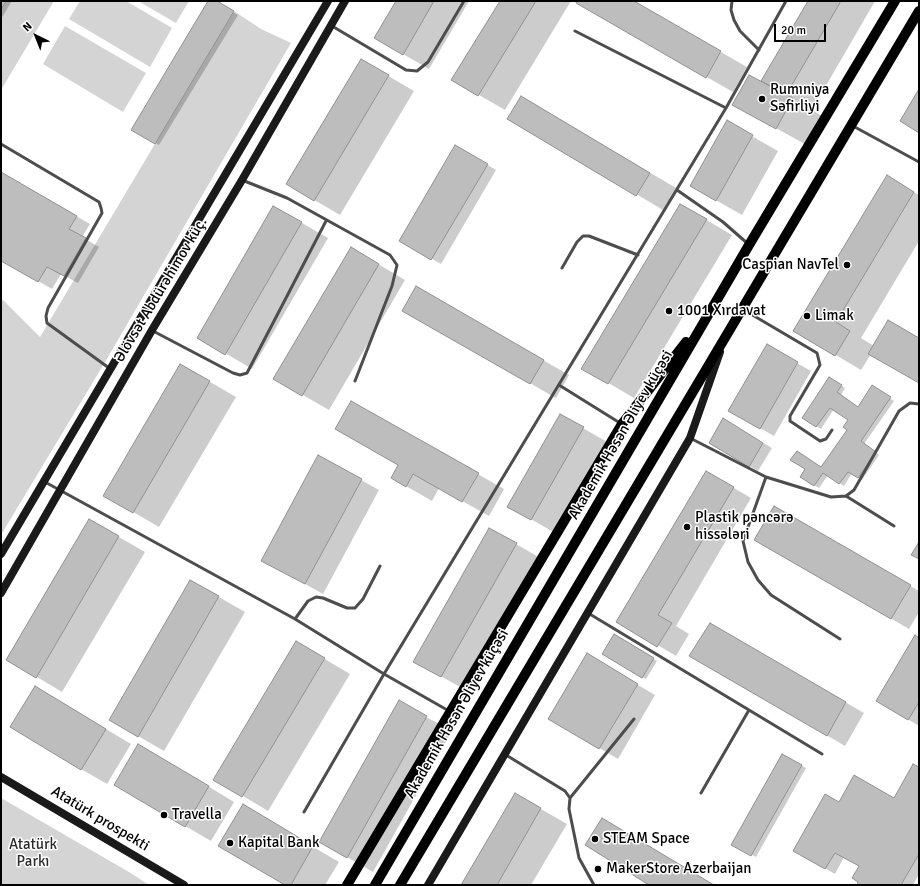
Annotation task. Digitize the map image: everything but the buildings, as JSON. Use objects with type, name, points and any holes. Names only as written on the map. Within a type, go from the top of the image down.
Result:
[{"type":"main road","name":"Əlövsət Abdürəhimov küç.","points":[[1,554],[328,1]]},
{"type":"main road","name":"Əlövsət Abdürəhimov küç.","points":[[1,593],[152,330],[242,180],[346,1]]},
{"type":"main road","name":"Akademik Həsən Əliyev küçəsi","points":[[374,885],[749,245],[896,1]]},
{"type":"main road","points":[[400,885],[919,11]]},
{"type":"main road","points":[[347,885],[622,424],[711,311]]},
{"type":"main road","points":[[428,885],[690,438],[724,340]]},
{"type":"main road","name":"Atatürk prospekti","points":[[1,776],[184,885]]},
{"type":"lane","points":[[331,26],[406,70],[417,71],[428,62],[464,1]]},
{"type":"lane","points":[[732,1],[731,10],[740,31],[759,50]]},
{"type":"lane","points":[[304,812],[384,674],[726,108],[786,1]]},
{"type":"lane","points":[[575,31],[726,108]]},
{"type":"lane","points":[[852,125],[919,162]]},
{"type":"lane","points":[[1,144],[98,202],[101,208],[102,213],[48,308],[46,316],[47,323],[110,369]]},
{"type":"lane","points":[[242,180],[286,198],[390,255],[398,265],[392,286],[355,381]]},
{"type":"lane","points":[[677,190],[724,222],[749,245]]},
{"type":"lane","points":[[152,330],[234,373],[240,375],[247,373],[326,221]]},
{"type":"lane","points":[[562,268],[577,242],[583,236],[589,236],[638,255]]},
{"type":"lane","points":[[742,309],[817,353],[820,365],[790,416],[790,421],[820,441],[826,439],[832,430]]},
{"type":"lane","points":[[559,385],[622,424]]},
{"type":"lane","points":[[690,438],[766,477],[831,497],[846,496],[854,490],[899,411],[910,403],[919,404]]},
{"type":"lane","points":[[766,477],[743,541],[748,562],[758,580],[771,595],[840,639]]},
{"type":"lane","points":[[44,481],[295,619],[451,713]]},
{"type":"lane","points":[[846,496],[894,526]]},
{"type":"lane","points":[[295,619],[308,601],[316,597],[323,598],[347,608],[355,608],[363,599],[380,566]]},
{"type":"lane","points":[[588,613],[822,754]]},
{"type":"lane","points":[[701,793],[749,710]]},
{"type":"lane","points":[[594,885],[579,858],[569,809],[570,798],[634,719]]},
{"type":"lane","points":[[505,755],[565,791],[570,798]]},
{"type":"green space","points":[[1,1],[54,1],[1,90]]},
{"type":"green space","points":[[80,1],[126,1],[172,28],[150,67],[69,19]]},
{"type":"green space","points":[[138,1],[189,1],[176,23]]},
{"type":"green space","points":[[234,11],[261,29],[291,43],[108,357],[1,535],[1,298],[40,337]]},
{"type":"green space","points":[[65,26],[146,73],[123,112],[43,64]]},
{"type":"green space","name":"Atatürk Parkı","points":[[1,798],[129,872],[149,885],[1,885]]},
{"type":"place","name":"Rumıniya Səfirliyi","points":[[762,99]]},
{"type":"place","name":"Caspian NavTel","points":[[847,265]]},
{"type":"place","name":"1001 Xırdavat","points":[[669,311]]},
{"type":"place","name":"Limak","points":[[807,316]]},
{"type":"place","name":"Plastik pəncərə hissələri","points":[[687,527]]},
{"type":"place","name":"Travella","points":[[164,815]]},
{"type":"place","name":"STEAM Space","points":[[595,839]]},
{"type":"place","name":"Kapital Bank","points":[[230,843]]},
{"type":"place","name":"MakerStore Azerbaijan","points":[[598,869]]}]
